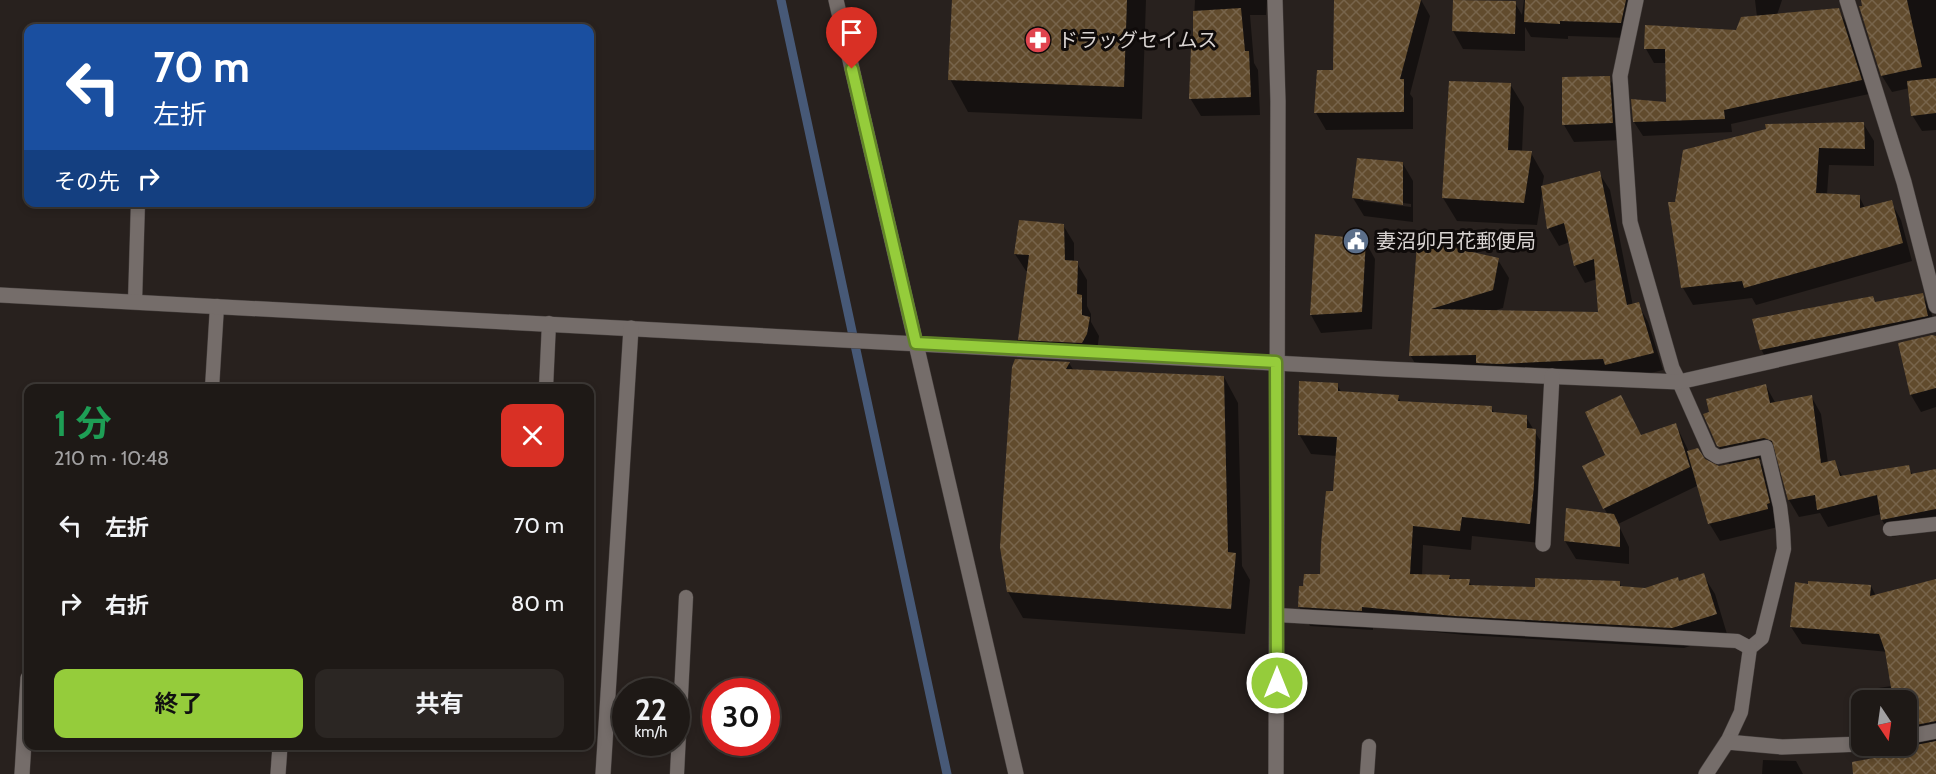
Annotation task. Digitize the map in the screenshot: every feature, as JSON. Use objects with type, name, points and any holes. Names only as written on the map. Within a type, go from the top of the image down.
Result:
[{"type":"street","points":[[836,0],[1016,774]]},
{"type":"street","points":[[1275,0],[1278,101],[1276,774]]},
{"type":"street","points":[[1636,0],[1620,76],[1630,222],[1672,368],[1679,382]]},
{"type":"street","points":[[1846,0],[1904,182],[1936,306]]},
{"type":"street","points":[[0,295],[1679,382],[1936,324]]},
{"type":"street","points":[[603,774],[631,328]]},
{"type":"street","points":[[1543,544],[1552,376]]},
{"type":"street","points":[[1917,735],[1936,731]]},
{"type":"street","points":[[22,774],[24,742]]},
{"type":"street","points":[[1706,774],[1727,742],[1782,747],[1851,744]]},
{"type":"street","points":[[278,774],[280,750]]},
{"type":"lane","points":[[135,302],[138,207]]},
{"type":"lane","points":[[212,384],[217,306]]},
{"type":"lane","points":[[546,384],[549,323]]},
{"type":"lane","points":[[1679,382],[1710,452],[1718,457],[1766,447],[1780,506],[1784,549],[1762,638],[1750,648],[1741,712],[1727,742]]},
{"type":"lane","points":[[1890,529],[1936,524]]},
{"type":"lane","points":[[677,774],[686,597]]},
{"type":"lane","points":[[1277,615],[1737,641],[1750,648]]},
{"type":"lane","points":[[1367,774],[1369,746]]},
{"type":"building","name":"ドラッグセイムス","points":[[952,0],[1127,0],[1124,87],[948,80]]},
{"type":"building","points":[[1334,0],[1421,0],[1400,79],[1404,79],[1404,112],[1314,113],[1317,70],[1333,70]]},
{"type":"building","points":[[1453,0],[1516,1],[1515,34],[1452,31]]},
{"type":"building","points":[[1525,0],[1626,0],[1621,23],[1560,21],[1560,24],[1524,22]]},
{"type":"building","points":[[1861,0],[1907,0],[1922,67],[1881,76],[1859,6],[1862,6]]},
{"type":"building","points":[[1241,8],[1245,51],[1249,51],[1251,97],[1189,99],[1193,11]]},
{"type":"building","points":[[1839,8],[1862,80],[1724,110],[1725,119],[1633,122],[1631,99],[1666,102],[1665,49],[1644,49],[1645,25],[1736,30],[1741,17]]},
{"type":"building","points":[[1610,76],[1613,123],[1562,125],[1562,77]]},
{"type":"building","points":[[1936,78],[1936,113],[1911,116],[1907,81]]},
{"type":"building","points":[[1449,81],[1511,83],[1508,150],[1532,151],[1524,203],[1442,198]]},
{"type":"building","points":[[1864,122],[1865,149],[1819,148],[1816,193],[1860,195],[1860,208],[1892,200],[1903,243],[1744,288],[1742,281],[1681,288],[1668,202],[1675,202],[1683,150],[1766,129],[1765,124]]},
{"type":"building","points":[[1357,158],[1403,162],[1403,205],[1352,198]]},
{"type":"building","points":[[1600,171],[1627,305],[1639,302],[1654,353],[1605,365],[1603,359],[1500,364],[1476,363],[1476,355],[1409,356],[1417,243],[1432,243],[1499,258],[1493,290],[1431,309],[1598,312],[1594,259],[1574,266],[1564,223],[1547,229],[1541,186]]},
{"type":"building","points":[[1019,220],[1064,224],[1065,260],[1078,261],[1077,294],[1082,295],[1082,315],[1090,317],[1087,334],[1082,343],[1018,340],[1029,255],[1014,254]]},
{"type":"building","points":[[1315,234],[1366,239],[1362,312],[1310,315]]},
{"type":"building","points":[[1923,293],[1928,316],[1760,350],[1752,319],[1873,296],[1875,302]]},
{"type":"building","points":[[1936,336],[1936,388],[1910,395],[1898,343]]},
{"type":"building","points":[[1015,359],[1070,362],[1066,369],[1224,376],[1228,552],[1236,553],[1231,609],[1007,592],[1000,547],[1012,367]]},
{"type":"building","points":[[1299,381],[1338,383],[1338,391],[1399,395],[1398,401],[1492,406],[1492,412],[1527,415],[1527,428],[1536,429],[1530,524],[1462,517],[1460,531],[1413,526],[1410,574],[1450,575],[1449,579],[1470,579],[1469,585],[1535,587],[1535,578],[1620,581],[1620,586],[1645,588],[1678,577],[1679,581],[1704,573],[1717,614],[1672,628],[1454,616],[1362,607],[1362,611],[1298,607],[1299,586],[1303,586],[1304,574],[1320,574],[1326,491],[1333,491],[1337,437],[1298,435]]},
{"type":"building","points":[[1766,384],[1770,403],[1812,395],[1821,463],[1835,460],[1840,476],[1909,465],[1911,474],[1936,469],[1936,509],[1881,520],[1877,495],[1817,510],[1815,495],[1788,500],[1772,441],[1764,438],[1717,446],[1703,414],[1709,412],[1706,399]]},
{"type":"building","points":[[1621,395],[1641,435],[1676,423],[1690,467],[1603,509],[1582,466],[1605,455],[1585,412]]},
{"type":"building","points":[[1698,448],[1705,459],[1719,466],[1759,458],[1770,503],[1767,504],[1768,509],[1708,524],[1687,451]]},
{"type":"building","points":[[1566,508],[1614,514],[1620,527],[1620,547],[1564,541]]},
{"type":"building","points":[[1936,579],[1936,721],[1917,725],[1917,690],[1891,690],[1885,651],[1879,634],[1790,627],[1795,582],[1871,585],[1870,596]]},
{"type":"building","points":[[1936,741],[1936,774],[1853,774],[1852,762],[1884,756],[1917,756],[1917,745]]},
{"type":"waterway","points":[[781,0],[947,774]]},
{"type":"place","name":"ドラッグセイムス","points":[[1038,40]]},
{"type":"place","name":"妻沼卯月花郵便局","points":[[1356,241]]},
{"type":"route","points":[[852,69],[916,343],[1276,362],[1277,683]]}]
